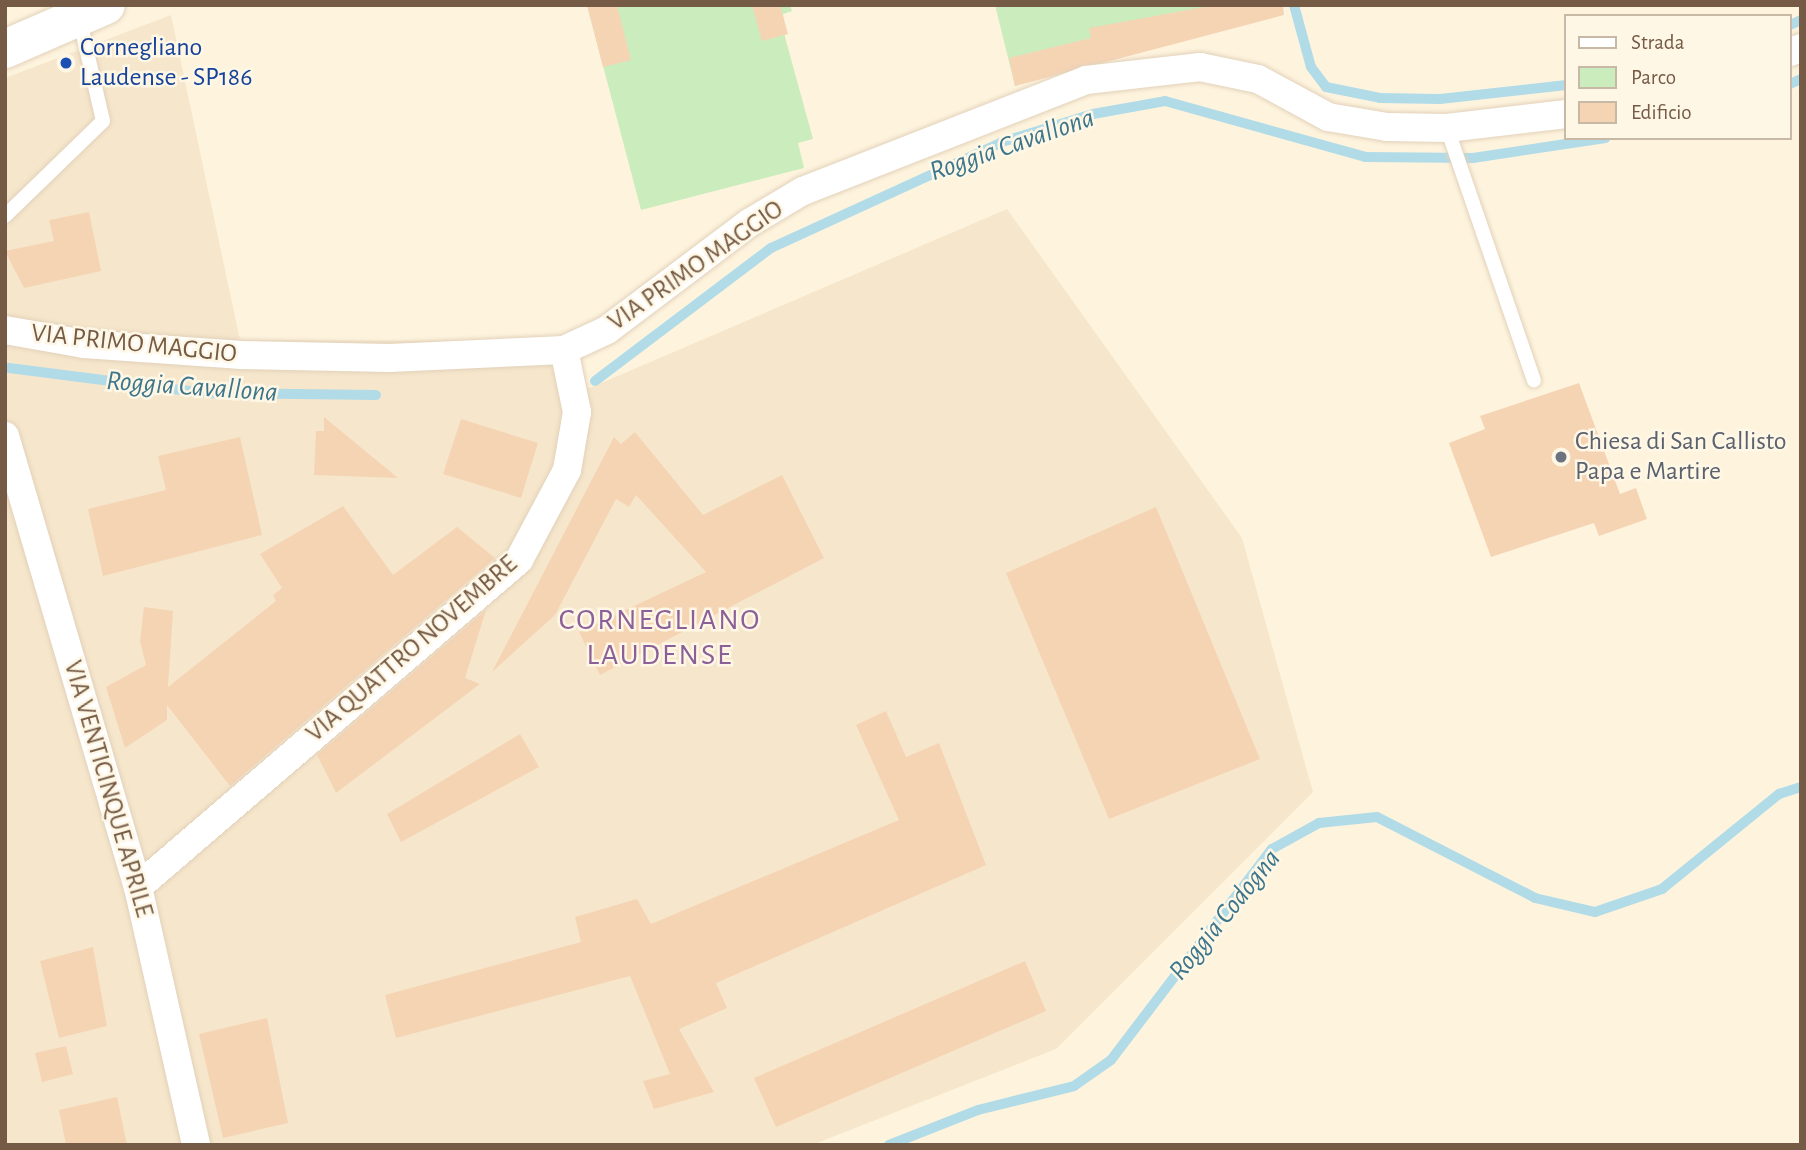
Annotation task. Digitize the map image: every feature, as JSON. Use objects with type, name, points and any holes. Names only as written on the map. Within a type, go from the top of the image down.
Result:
[{"type":"main road","points":[[5,49],[93,11]]},
{"type":"street","name":"VIA PRIMO MAGGIO","points":[[5,330],[84,344],[242,355],[388,358],[564,350],[607,330],[740,229],[803,191],[1086,80],[1200,67],[1258,79],[1328,117],[1387,127],[1447,128],[1564,114]]},
{"type":"street","name":"VIA QUATTRO NOVEMBRE","points":[[138,887],[519,560],[567,470],[577,412],[564,350]]},
{"type":"street","name":"VIA VENTICINQUE APRILE","points":[[5,436],[138,887],[197,1145]]},
{"type":"lane","points":[[5,216],[103,121],[93,11]]},
{"type":"lane","points":[[1447,128],[1534,380]]},
{"type":"shaded area","points":[[171,15],[240,340],[535,341],[573,395],[1007,209],[1242,538],[1313,792],[1056,1049],[812,1145],[5,1145],[5,78]]},
{"type":"green space","points":[[587,5],[790,5],[792,11],[783,14],[785,37],[813,139],[798,143],[804,168],[641,210]]},
{"type":"green space","points":[[995,5],[1232,5],[1015,86]]},
{"type":"building","points":[[587,5],[617,5],[631,60],[603,67]]},
{"type":"building","points":[[752,5],[780,5],[788,34],[762,41]]},
{"type":"building","points":[[1215,5],[1283,5],[1284,15],[1015,86],[1009,58],[1091,38],[1089,28]]},
{"type":"building","points":[[89,212],[101,271],[24,288],[5,251],[54,241],[49,220]]},
{"type":"building","points":[[1579,383],[1620,494],[1636,488],[1647,519],[1599,536],[1594,523],[1491,557],[1449,443],[1485,429],[1480,416]]},
{"type":"building","points":[[324,417],[398,478],[314,475],[316,431],[324,431]]},
{"type":"building","points":[[461,419],[538,443],[521,498],[443,474]]},
{"type":"building","points":[[635,432],[703,515],[782,475],[824,558],[600,675],[579,632],[706,572],[636,495],[629,507],[616,499],[555,615],[492,672],[614,437],[621,444]]},
{"type":"building","points":[[240,437],[262,535],[103,576],[88,509],[166,490],[158,456]]},
{"type":"building","points":[[343,506],[393,575],[457,527],[495,558],[230,786],[167,705],[167,720],[125,748],[106,687],[146,665],[140,641],[144,607],[173,611],[168,687],[276,601],[273,595],[282,588],[260,554]]},
{"type":"building","points":[[1156,507],[1260,759],[1109,819],[1006,573]]},
{"type":"building","points":[[486,610],[465,678],[480,684],[336,793],[317,755]]},
{"type":"building","points":[[886,711],[906,757],[939,743],[986,865],[716,983],[727,1008],[679,1029],[714,1092],[654,1109],[643,1081],[670,1074],[630,976],[396,1038],[385,995],[581,942],[575,917],[637,899],[651,924],[899,820],[856,725]]},
{"type":"building","points":[[520,734],[539,767],[401,842],[387,814]]},
{"type":"building","points":[[93,947],[107,1026],[59,1038],[40,961]]},
{"type":"building","points":[[1025,961],[1046,1011],[776,1127],[754,1078]]},
{"type":"building","points":[[267,1018],[288,1123],[223,1138],[199,1034]]},
{"type":"building","points":[[66,1046],[73,1074],[42,1082],[35,1053]]},
{"type":"building","points":[[117,1097],[127,1145],[66,1145],[59,1110]]},
{"type":"waterway","points":[[1294,5],[1311,67],[1326,87],[1380,98],[1440,99],[1564,85]]},
{"type":"waterway","points":[[1792,24],[1801,20]]},
{"type":"waterway","name":"Roggia Cavallona","points":[[1792,83],[1801,79]]},
{"type":"waterway","name":"Roggia Cavallona","points":[[595,381],[771,248],[1002,142],[1093,114],[1165,101],[1365,157],[1473,158],[1592,140]]},
{"type":"waterway","name":"Roggia Cavallona","points":[[9,368],[204,393],[376,395]]},
{"type":"waterway","name":"Roggia Codogna","points":[[889,1145],[978,1110],[1074,1086],[1111,1060],[1272,849],[1319,823],[1377,817],[1535,898],[1595,912],[1662,889],[1779,794],[1801,787]]},
{"type":"place","name":"Cornegliano Laudense - SP186","points":[[66,63]]},
{"type":"place","name":"Chiesa di San Callisto Papa e Martire","points":[[1561,457]]},
{"type":"district","name":"CORNEGLIANO LAUDENSE","points":[[660,637]]}]
